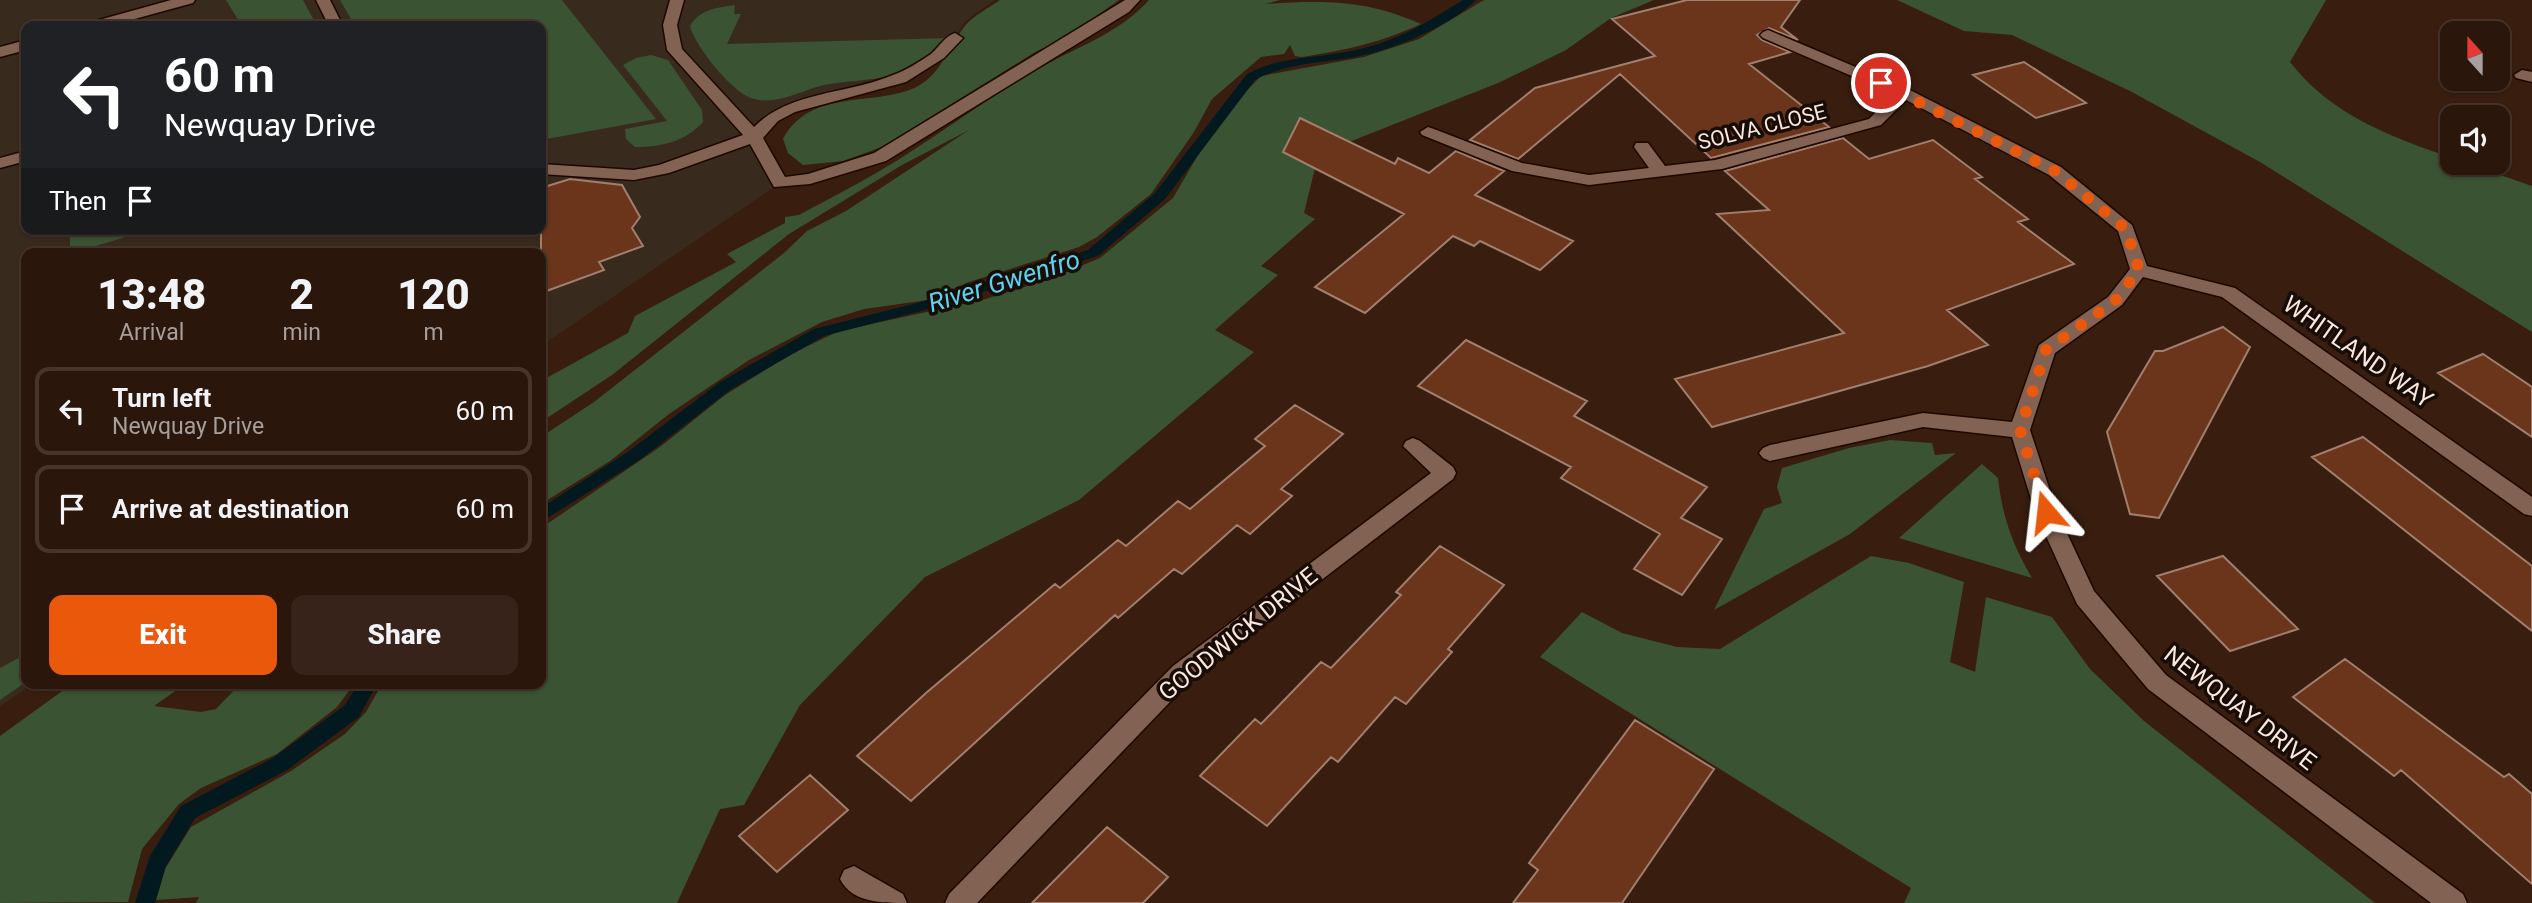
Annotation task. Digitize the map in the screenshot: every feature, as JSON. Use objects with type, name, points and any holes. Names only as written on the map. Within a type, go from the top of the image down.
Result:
[{"type":"street","points":[[111,21],[188,0]]},
{"type":"street","points":[[323,0],[334,21]]},
{"type":"street","points":[[677,0],[670,17],[668,34],[675,50],[754,137],[780,183],[842,171],[880,157],[1124,9],[1133,0]]},
{"type":"street","points":[[1768,35],[1904,93],[2055,171],[2126,229],[2139,270],[2115,301],[2046,350],[2020,430],[1923,420],[1770,453]]},
{"type":"street","points":[[546,169],[634,175],[663,169],[754,137],[772,118],[789,109],[904,78],[944,52],[956,38]]},
{"type":"street","points":[[0,52],[21,46]]},
{"type":"street","name":"SOLVA CLOSE","points":[[1428,132],[1518,167],[1589,180],[1716,165],[1875,122],[1904,93]]},
{"type":"street","points":[[1642,146],[1660,171]]},
{"type":"street","points":[[0,163],[21,157]]},
{"type":"street","name":"WHITLAND WAY","points":[[2139,270],[2228,292],[2532,508]]},
{"type":"street","name":"NEWQUAY DRIVE","points":[[2020,430],[2046,512],[2085,597],[2157,682],[2453,903]]},
{"type":"street","name":"GOODWICK DRIVE","points":[[959,903],[1182,673],[1445,472],[1413,446]]},
{"type":"street","points":[[854,878],[894,903]]},
{"type":"shaded area","points":[[0,0],[995,0],[974,14],[962,25],[955,38],[904,78],[789,109],[754,137],[780,183],[546,343],[546,248],[21,248],[21,689],[26,689],[0,706]]},
{"type":"green space","points":[[226,0],[303,0],[314,21],[239,21]]},
{"type":"green space","points":[[340,0],[562,0],[656,119],[546,139],[546,21],[352,21]]},
{"type":"green space","points":[[1000,0],[1119,0],[1062,40],[1037,51],[882,147],[843,161],[803,165],[788,153],[783,139],[794,123],[808,113],[839,102],[892,95],[920,85],[936,71],[969,22]]},
{"type":"green space","points":[[1149,0],[1280,0],[1265,4],[1327,2],[1364,6],[1421,24],[1377,41],[1334,52],[1295,56],[1290,45],[1284,54],[1261,57],[1212,99],[1194,132],[1151,194],[1097,237],[1079,247],[969,282],[928,300],[864,309],[822,322],[749,360],[669,414],[610,461],[546,501],[546,434],[594,402],[784,253],[807,231],[846,211],[969,130],[902,165],[789,234],[612,375],[546,419],[546,378],[628,333],[635,316],[736,262],[727,254],[785,223],[785,217],[799,215],[886,167],[1027,75],[1107,33],[1136,13]]},
{"type":"green space","points":[[1484,0],[1654,0],[1611,18],[1566,50],[1498,83],[1344,144],[1315,168],[1304,213],[1315,219],[1261,266],[1278,275],[1215,330],[1254,352],[1079,500],[925,577],[800,705],[744,805],[720,809],[677,903],[196,903],[199,897],[156,900],[165,869],[191,827],[291,771],[345,734],[366,712],[379,689],[546,689],[546,525],[660,447],[725,395],[791,354],[839,331],[982,300],[1050,279],[1100,258],[1173,198],[1219,119],[1261,76],[1364,57],[1419,39]]},
{"type":"green space","points":[[1897,0],[2326,0],[2290,62],[2306,80],[2343,110],[2364,122],[2440,154],[2440,175],[2500,175],[2532,186],[2532,332],[2260,162],[2130,91],[2012,35],[1964,31]]},
{"type":"green space","points":[[735,5],[734,14],[741,14],[727,44],[950,38],[927,61],[900,74],[824,85],[778,99],[760,100],[743,94],[724,77],[699,45],[690,26],[704,13]]},
{"type":"green space","points":[[651,55],[668,60],[702,110],[703,122],[672,142],[635,147],[626,139],[625,129],[667,121],[623,65],[636,58]]},
{"type":"green space","points":[[70,235],[132,235],[89,248],[70,246]]},
{"type":"green space","points":[[1890,440],[1932,443],[1935,455],[1956,453],[1850,534],[1714,610],[1764,509],[1782,503],[1777,487],[1782,468],[1849,448]]},
{"type":"green space","points":[[1982,464],[1998,478],[2009,530],[2032,578],[1899,538]]},
{"type":"green space","points":[[1871,556],[1909,563],[1964,582],[1950,662],[1975,672],[1986,597],[2052,617],[2090,669],[2144,721],[2375,903],[1904,903],[1911,888],[1540,657],[1582,612],[1622,633],[1677,647],[1720,649]]},
{"type":"green space","points":[[21,657],[21,685],[0,700],[0,668]]},
{"type":"green space","points":[[65,689],[178,689],[154,706],[201,712],[216,709],[235,689],[350,689],[337,707],[277,754],[201,788],[179,804],[142,849],[128,902],[0,903],[0,736]]},
{"type":"building","points":[[1687,0],[1800,0],[1781,27],[1798,40],[1769,28],[1757,35],[1762,40],[1790,52],[1749,64],[1829,127],[1711,158],[1620,74],[1518,159],[1470,140],[1535,88],[1655,56],[1612,19]]},
{"type":"building","points":[[2024,62],[2086,103],[2036,118],[1973,75]]},
{"type":"building","points":[[1300,118],[1395,164],[1398,158],[1429,173],[1456,151],[1504,171],[1475,195],[1573,241],[1540,270],[1480,241],[1474,246],[1453,236],[1365,313],[1315,287],[1404,214],[1283,152]]},
{"type":"building","points":[[1843,138],[1869,159],[1933,140],[1982,177],[1975,179],[2028,219],[2018,222],[2074,264],[1947,310],[1988,345],[1928,366],[1712,427],[1675,379],[1844,333],[1717,214],[1769,210],[1725,171]]},
{"type":"building","points":[[570,179],[622,185],[640,217],[632,228],[643,246],[599,262],[604,270],[546,291],[546,248],[541,248],[541,235],[546,235],[546,186]]},
{"type":"building","points":[[2223,327],[2250,347],[2159,518],[2130,514],[2107,432],[2155,351],[2163,351]]},
{"type":"building","points":[[1466,340],[1587,401],[1574,416],[1707,487],[1681,518],[1722,539],[1682,595],[1634,569],[1660,534],[1561,478],[1571,467],[1418,386]]},
{"type":"building","points":[[2483,354],[2532,387],[2532,437],[2438,373]]},
{"type":"building","points":[[1295,405],[1343,434],[1281,489],[1292,496],[1250,534],[1237,525],[1182,574],[1174,569],[1118,618],[1115,615],[911,801],[857,756],[926,693],[1055,584],[1060,588],[1118,540],[1126,546],[1178,501],[1190,509],[1265,446],[1255,439]]},
{"type":"building","points":[[2363,437],[2532,566],[2532,631],[2312,457]]},
{"type":"building","points":[[1440,546],[1504,585],[1448,649],[1452,652],[1406,704],[1395,697],[1338,762],[1331,757],[1267,826],[1200,776],[1255,719],[1261,724],[1321,662],[1331,668],[1401,595],[1396,592]]},
{"type":"building","points":[[2223,556],[2298,629],[2230,651],[2157,576]]},
{"type":"building","points":[[2345,659],[2504,777],[2509,774],[2532,794],[2532,884],[2401,770],[2394,776],[2293,697]]},
{"type":"building","points":[[1635,720],[1714,769],[1622,903],[1513,903],[1538,870],[1529,863]]},
{"type":"building","points":[[810,775],[848,810],[777,872],[739,836]]},
{"type":"building","points":[[1107,827],[1168,877],[1143,903],[1032,903]]},
{"type":"waterway","name":"River Gwenfro","points":[[546,513],[635,455],[725,386],[819,332],[920,307],[1093,253],[1160,196],[1251,77],[1272,66],[1358,53],[1413,36],[1471,0]]},
{"type":"waterway","name":"River Gwenfro","points":[[145,903],[157,863],[188,812],[280,764],[352,711],[365,689]]},
{"type":"route","points":[[1881,83],[2055,171],[2126,229],[2139,270],[2115,301],[2046,350],[2020,430],[2046,512]]}]
